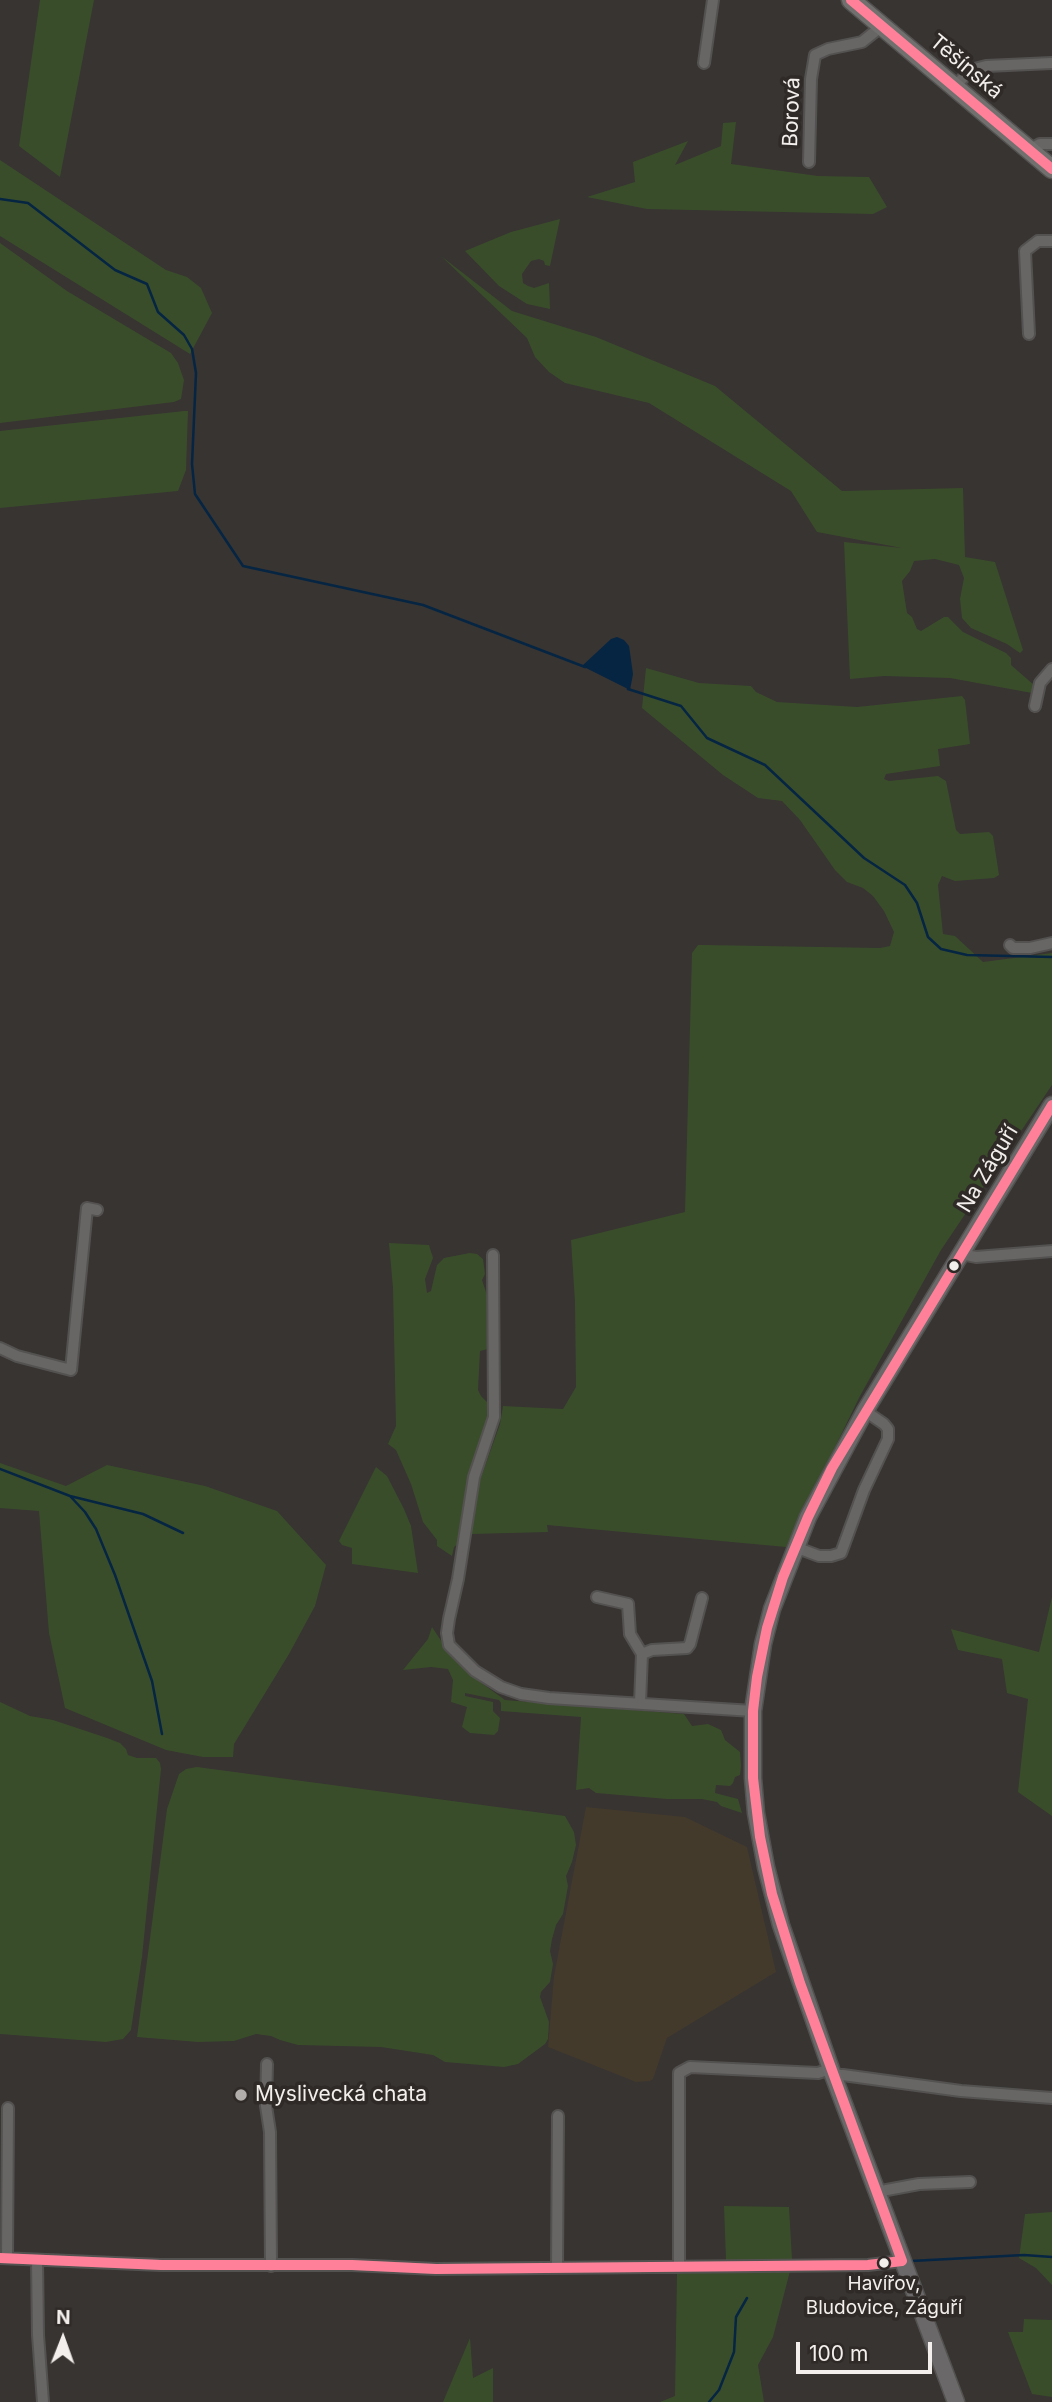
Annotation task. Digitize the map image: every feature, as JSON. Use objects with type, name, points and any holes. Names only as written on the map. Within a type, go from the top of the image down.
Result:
[{"type":"main road","name":"Těšínská","points":[[851,0],[1052,169]]},
{"type":"street","points":[[704,63],[713,0]]},
{"type":"street","name":"Borová","points":[[809,162],[811,79],[815,55],[828,48],[862,43],[882,26]]},
{"type":"street","points":[[954,88],[971,70],[986,66],[1052,63]]},
{"type":"street","points":[[1029,150],[1040,144],[1052,144]]},
{"type":"street","points":[[1029,334],[1025,251],[1038,241],[1052,241]]},
{"type":"street","points":[[1035,706],[1040,683],[1052,669]]},
{"type":"street","points":[[1010,945],[1013,948],[1030,948],[1052,943],[1052,932]]},
{"type":"street","name":"Na Záguří","points":[[956,2402],[796,1972],[766,1867],[753,1777],[753,1711],[767,1628],[794,1547],[832,1468],[1052,1105]]},
{"type":"street","points":[[0,1348],[17,1356],[71,1370],[88,1208]]},
{"type":"street","points":[[961,1254],[976,1257],[1052,1251]]},
{"type":"street","points":[[493,1255],[494,1418],[474,1478],[449,1619],[449,1645],[475,1671],[501,1687],[521,1694],[753,1711]]},
{"type":"street","points":[[794,1547],[819,1556],[841,1553],[864,1490],[888,1439],[888,1429],[884,1424],[865,1411]]},
{"type":"street","points":[[597,1597],[628,1604],[630,1634],[642,1654],[640,1703]]},
{"type":"street","points":[[642,1654],[652,1650],[687,1648],[702,1598]]},
{"type":"street","points":[[267,2064],[271,2266]]},
{"type":"street","points":[[679,2267],[679,2073],[690,2067],[832,2072],[961,2091],[1052,2098]]},
{"type":"street","points":[[8,2108],[3,2258],[161,2265],[557,2268],[868,2265],[902,2260]]},
{"type":"street","points":[[557,2268],[558,2116]]},
{"type":"street","points":[[876,2192],[919,2184],[970,2182]]},
{"type":"street","points":[[37,2260],[37,2335],[43,2402]]},
{"type":"shaded area","points":[[586,1807],[685,1817],[747,1847],[776,1972],[667,2038],[650,2081],[636,2082],[548,2047],[554,1976]]},
{"type":"green space","points":[[40,0],[94,0],[60,177],[19,146]]},
{"type":"green space","points":[[736,122],[731,164],[818,176],[869,177],[887,207],[873,214],[647,209],[587,197],[635,182],[633,162],[688,141],[675,165],[721,146],[723,123]]},
{"type":"green space","points":[[0,160],[166,270],[187,277],[201,288],[212,313],[190,354],[0,236]]},
{"type":"green space","points":[[560,219],[550,266],[539,259],[531,261],[522,274],[523,283],[534,288],[549,283],[550,309],[527,304],[499,286],[465,251],[511,232]]},
{"type":"green space","points":[[0,243],[67,291],[171,353],[184,380],[181,399],[0,423]]},
{"type":"green space","points":[[441,256],[512,311],[596,337],[715,386],[842,491],[963,488],[965,557],[995,562],[1023,650],[1020,653],[1007,644],[971,628],[962,618],[960,599],[964,578],[959,565],[935,559],[914,561],[902,581],[907,613],[921,631],[948,617],[963,632],[1006,653],[1011,658],[1011,665],[1034,685],[1032,693],[950,678],[884,676],[850,679],[844,542],[902,548],[817,532],[791,491],[649,403],[565,383],[549,372],[535,357],[527,338]]},
{"type":"green space","points":[[188,411],[186,470],[178,491],[0,508],[0,431]]},
{"type":"green space","points":[[646,668],[699,683],[751,686],[756,692],[777,702],[857,707],[962,696],[965,700],[970,744],[938,749],[940,766],[886,774],[884,779],[889,781],[938,776],[946,781],[956,830],[960,834],[989,832],[993,836],[999,875],[994,878],[955,881],[942,876],[938,885],[943,934],[955,936],[983,962],[1052,953],[1052,1085],[941,1250],[860,1396],[786,1547],[547,1525],[548,1532],[471,1534],[479,1483],[500,1424],[503,1406],[563,1409],[576,1387],[571,1240],[685,1212],[692,953],[698,945],[880,948],[890,946],[894,932],[873,896],[863,888],[847,882],[835,870],[800,820],[782,801],[758,798],[723,775],[642,708]]},
{"type":"green space","points":[[389,1243],[429,1245],[433,1258],[425,1279],[427,1293],[431,1291],[437,1265],[444,1258],[470,1253],[483,1259],[485,1274],[482,1280],[488,1298],[488,1349],[480,1351],[478,1390],[490,1405],[458,1544],[454,1547],[452,1556],[437,1546],[437,1540],[423,1522],[411,1484],[396,1450],[388,1444],[396,1426],[393,1288]]},
{"type":"green space","points":[[0,1463],[66,1486],[107,1465],[205,1486],[277,1511],[326,1565],[315,1606],[234,1744],[233,1757],[203,1757],[166,1750],[65,1708],[49,1633],[39,1511],[0,1508]]},
{"type":"green space","points":[[376,1467],[387,1476],[411,1526],[418,1573],[352,1564],[352,1548],[339,1541]]},
{"type":"green space","points":[[1052,1597],[1052,1816],[1018,1792],[1028,1699],[1007,1693],[1002,1659],[958,1650],[951,1629],[1039,1652]]},
{"type":"green space","points":[[432,1627],[450,1654],[476,1679],[505,1700],[684,1714],[692,1726],[708,1724],[721,1730],[725,1740],[740,1752],[741,1766],[740,1775],[735,1777],[733,1783],[730,1786],[716,1785],[715,1793],[738,1799],[742,1813],[717,1802],[702,1799],[596,1793],[589,1788],[576,1790],[581,1717],[501,1711],[499,1700],[465,1693],[465,1696],[493,1702],[493,1711],[500,1718],[498,1731],[494,1735],[470,1733],[462,1727],[467,1707],[451,1702],[453,1680],[448,1669],[431,1667],[403,1670],[428,1639]]},
{"type":"green space","points":[[0,1702],[30,1716],[53,1720],[107,1738],[120,1743],[128,1755],[156,1758],[160,1763],[142,1957],[131,2030],[123,2039],[106,2042],[0,2034]]},
{"type":"green space","points":[[197,1767],[565,1816],[574,1832],[576,1845],[566,1876],[568,1886],[563,1914],[552,1939],[550,1951],[553,1964],[550,1982],[540,1997],[549,2022],[545,2044],[518,2064],[504,2067],[445,2062],[433,2055],[381,2047],[298,2045],[256,2034],[234,2041],[198,2042],[137,2037],[167,1809],[179,1774],[186,1769]]},
{"type":"green space","points":[[724,2206],[789,2207],[792,2259],[726,2260]]},
{"type":"green space","points":[[1052,2212],[1052,2285],[1036,2268],[1019,2258],[1025,2214]]},
{"type":"green space","points":[[790,2271],[773,2337],[758,2365],[764,2402],[660,2402],[675,2396],[677,2273]]},
{"type":"green space","points":[[1024,2319],[1052,2320],[1052,2397],[1032,2394],[1008,2332],[1023,2332]]},
{"type":"green space","points":[[470,2338],[473,2378],[493,2368],[493,2402],[443,2402]]},
{"type":"water","points":[[617,637],[629,646],[633,674],[630,690],[582,666],[611,639]]},
{"type":"waterway","points":[[0,199],[28,203],[115,270],[147,284],[158,312],[184,335],[192,349],[196,373],[192,464],[195,494],[243,566],[423,605],[585,667]]},
{"type":"waterway","points":[[628,689],[681,706],[707,738],[765,765],[864,858],[905,885],[917,903],[928,937],[941,949],[967,955],[1052,957]]},
{"type":"waterway","points":[[0,1469],[70,1496],[96,1529],[152,1681],[162,1734]]},
{"type":"waterway","points":[[70,1496],[143,1514],[183,1533]]},
{"type":"waterway","points":[[911,2261],[1024,2255],[1052,2257]]},
{"type":"waterway","points":[[709,2402],[719,2390],[734,2352],[736,2317],[747,2298]]},
{"type":"transit line","points":[[851,0],[1052,169]]},
{"type":"transit line","points":[[902,2261],[800,1983],[772,1894],[760,1837],[753,1778],[753,1711],[757,1677],[767,1628],[783,1577],[832,1468],[1052,1105]]},
{"type":"transit line","points":[[0,2258],[161,2265],[352,2265],[436,2269],[868,2265],[902,2261]]},
{"type":"place","name":"Myslivecká chata","points":[[241,2095]]},
{"type":"place","name":"Havířov, Bludovice, Záguří","points":[[884,2263]]}]
